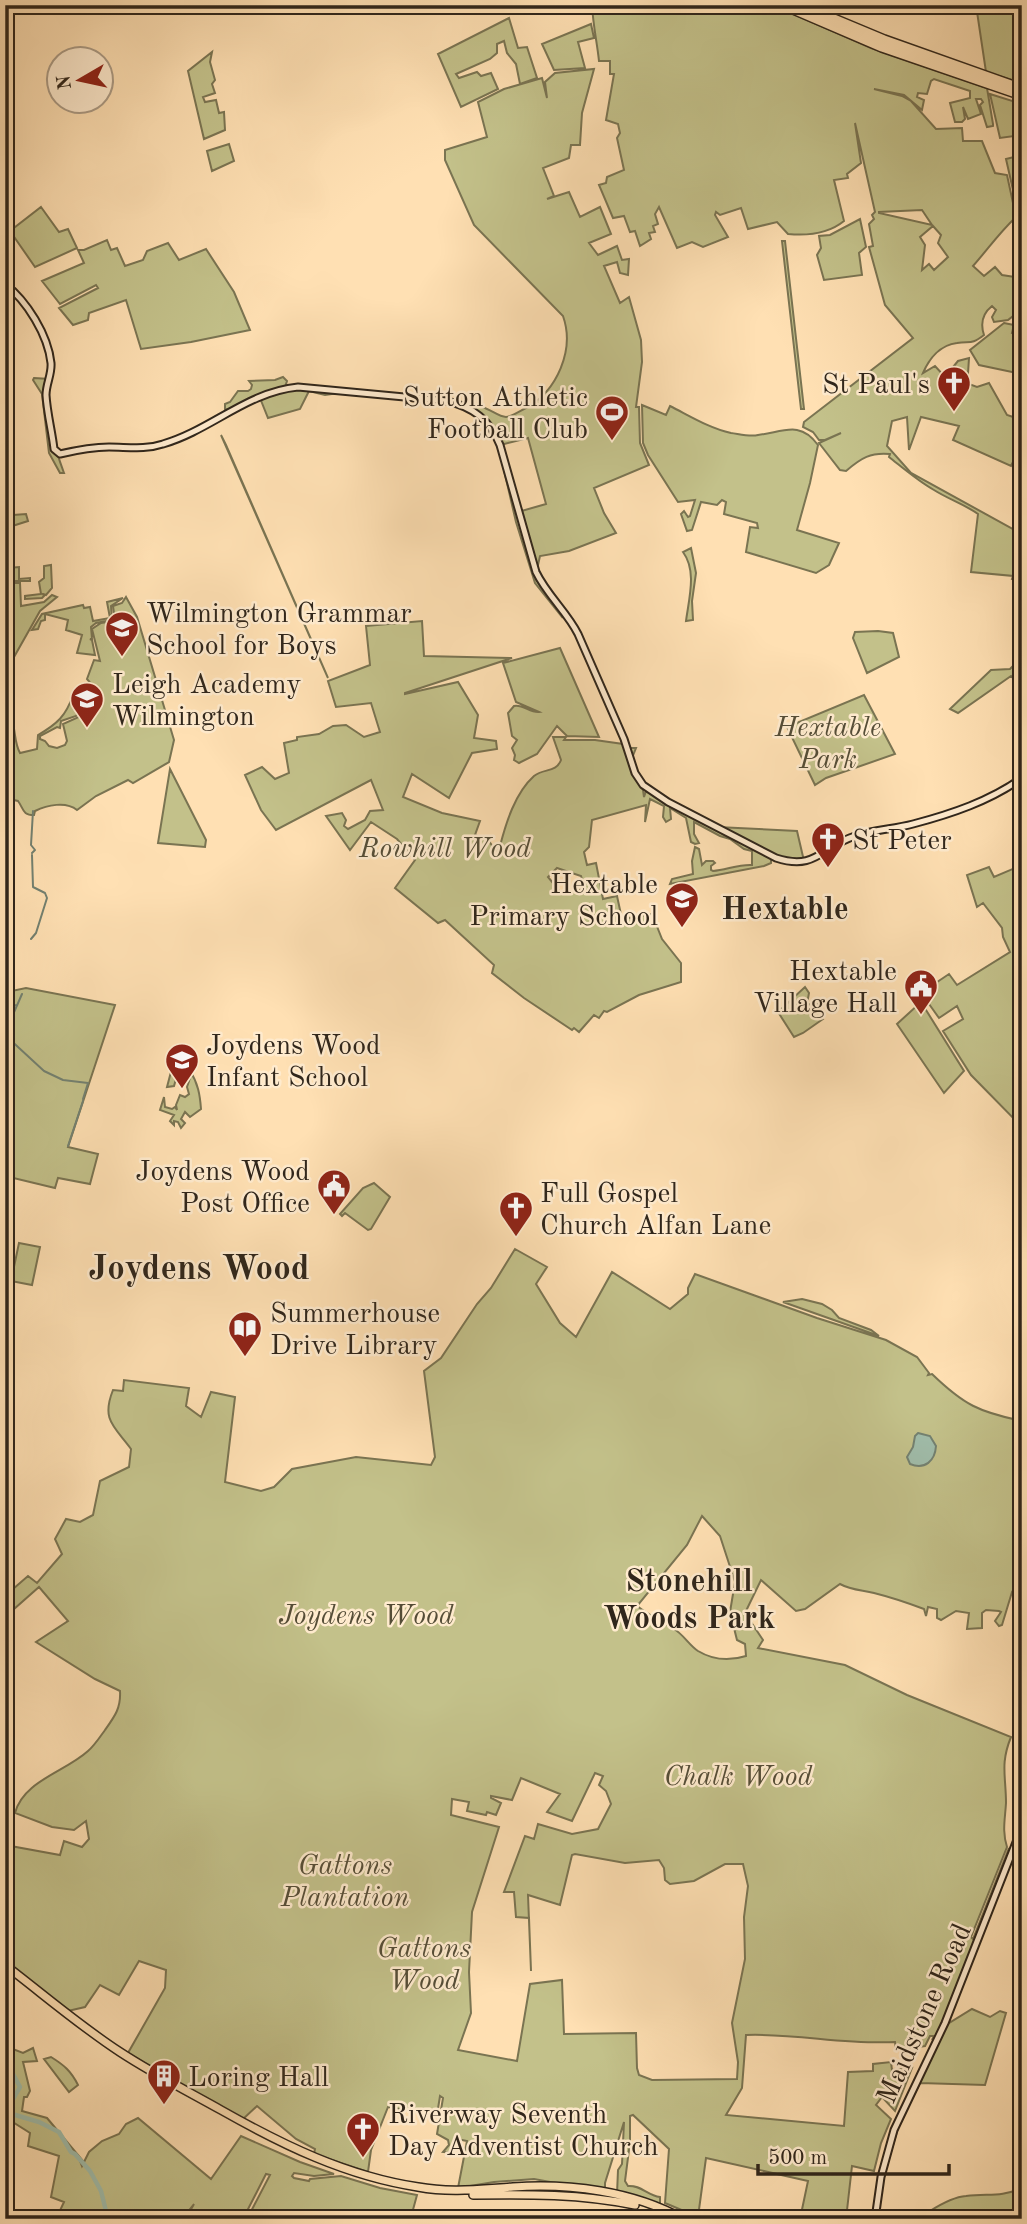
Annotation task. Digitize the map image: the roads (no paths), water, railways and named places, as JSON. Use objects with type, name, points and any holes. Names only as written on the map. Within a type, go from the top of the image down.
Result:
[{"type":"highway","points":[[784,5],[882,47],[1022,89]]},
{"type":"highway","points":[[800,5],[1022,95]]},
{"type":"main road","points":[[5,284],[24,302],[49,354],[51,366],[46,395],[54,449],[60,454],[91,448],[137,449],[164,444],[259,396],[298,387],[447,401],[474,410],[491,427],[500,445],[536,572],[578,634],[590,667],[624,739],[639,781],[646,789],[668,802],[776,858],[791,862],[813,860],[852,837],[915,823],[971,805],[1005,790],[1022,778]]},
{"type":"main road","name":"Maidstone Road","points":[[875,2219],[881,2177],[891,2140],[954,2001],[1022,1827]]},
{"type":"main road","points":[[5,1968],[137,2063],[269,2137],[326,2163],[384,2181],[428,2189],[605,2192],[669,2211],[683,2219]]},
{"type":"main road","points":[[538,2190],[641,2206],[675,2219]]},
{"type":"waterway","points":[[5,640],[9,648]]},
{"type":"waterway","points":[[32,853],[35,850],[31,845],[33,811]]},
{"type":"waterway","points":[[31,939],[36,933],[47,898],[45,893],[33,887],[32,855]]},
{"type":"waterway","points":[[5,1033],[22,994]]},
{"type":"waterway","points":[[6,1002],[9,1006],[17,1005]]},
{"type":"waterway","points":[[5,1035],[44,1071],[63,1080],[88,1083],[83,1099]]},
{"type":"waterway","points":[[68,1146],[83,1101]]},
{"type":"waterway","points":[[5,2059],[20,2087],[12,2101],[12,2114],[39,2122],[59,2132],[71,2152],[90,2171],[101,2191],[108,2219]]},
{"type":"place","name":"St Paul's","points":[[954,413]]},
{"type":"place","name":"Sutton Athletic Football Club","points":[[612,442]]},
{"type":"place","name":"Wilmington Grammar School for Boys","points":[[122,658]]},
{"type":"place","name":"Leigh Academy Wilmington","points":[[87,729]]},
{"type":"place","name":"St Peter","points":[[828,869]]},
{"type":"place","name":"Hextable Primary School","points":[[682,929]]},
{"type":"place","name":"Hextable Village Hall","points":[[921,1016]]},
{"type":"place","name":"Joydens Wood Infant School","points":[[182,1090]]},
{"type":"place","name":"Joydens Wood Post Office","points":[[334,1216]]},
{"type":"place","name":"Full Gospel Church Alfan Lane","points":[[516,1238]]},
{"type":"place","name":"Summerhouse Drive Library","points":[[245,1358]]},
{"type":"place","name":"Loring Hall","points":[[164,2106]]},
{"type":"place","name":"Riverway Seventh Day Adventist Church","points":[[363,2159]]},
{"type":"district","name":"Hextable","points":[[785,908]]},
{"type":"district","name":"Joydens Wood","points":[[199,1267]]},
{"type":"district","name":"Stonehill Woods Park","points":[[689,1598]]},
{"type":"park label","name":"Hextable Park","points":[[828,742]]},
{"type":"park label","name":"Rowhill Wood","points":[[445,847]]},
{"type":"park label","name":"Chalk Wood","points":[[738,1775]]},
{"type":"park label","name":"Gattons Plantation","points":[[345,1880]]},
{"type":"park label","name":"Gattons Wood","points":[[424,1963]]}]
